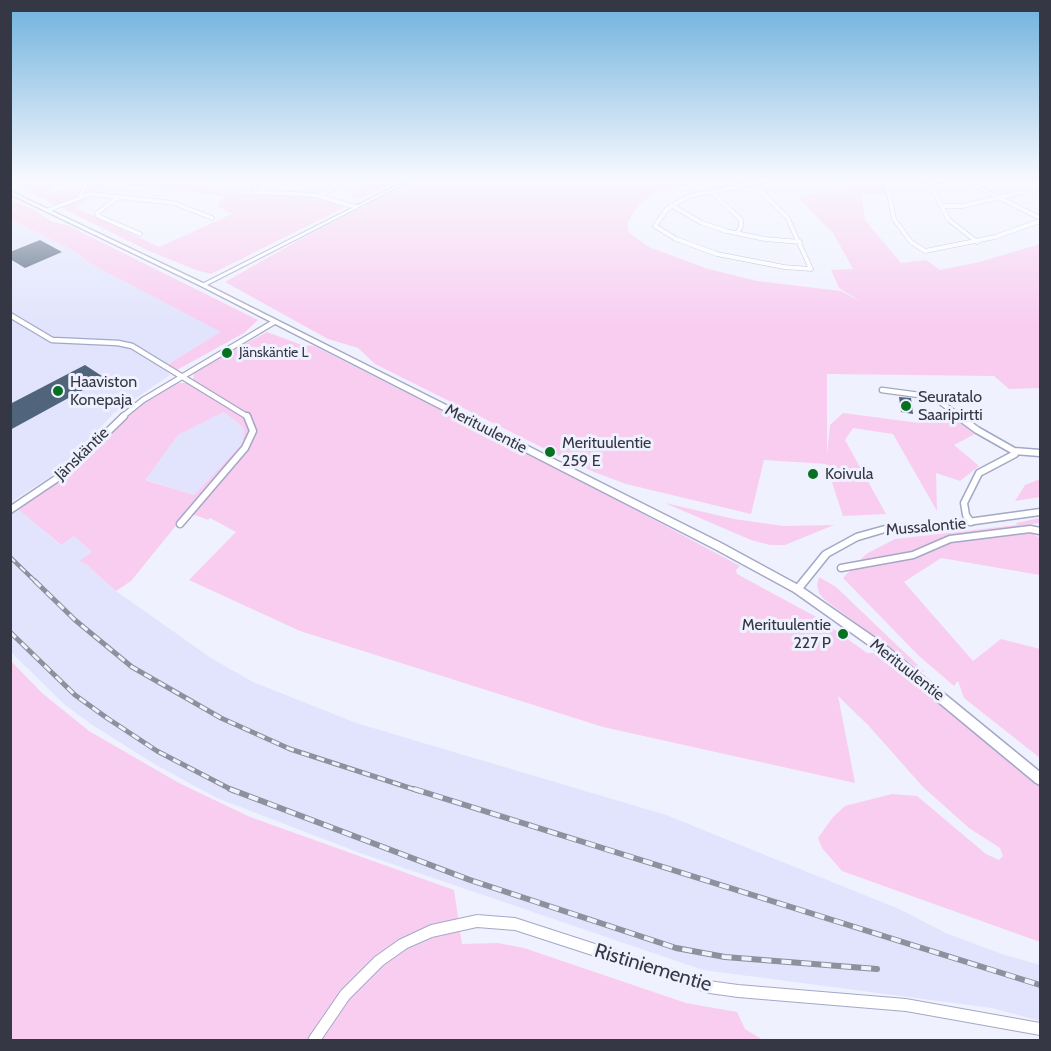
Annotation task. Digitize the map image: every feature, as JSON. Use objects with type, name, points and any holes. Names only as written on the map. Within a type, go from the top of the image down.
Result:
[{"type":"main road","name":"Merituulentie","points":[[85,228],[203,285],[718,546],[797,589],[877,645],[1041,779]]},
{"type":"main road","name":"Mussalontie","points":[[797,589],[826,554],[856,537],[885,529],[971,522],[1041,512]]},
{"type":"street","points":[[126,228],[140,234]]},
{"type":"street","points":[[203,285],[315,228]]},
{"type":"street","points":[[657,228],[676,239],[738,259],[783,267],[812,269],[791,228]]},
{"type":"street","points":[[720,228],[737,233],[800,242]]},
{"type":"street","points":[[737,233],[740,228]]},
{"type":"street","points":[[902,228],[919,249],[928,252],[977,242],[1014,228]]},
{"type":"street","points":[[958,228],[977,242]]},
{"type":"street","points":[[10,315],[52,340],[125,344],[247,415],[253,431],[245,448],[180,524]]},
{"type":"street","name":"Jänskäntie","points":[[10,510],[65,473],[123,416],[182,376],[274,322]]},
{"type":"street","points":[[882,390],[934,397],[977,430],[1014,450],[1041,453]]},
{"type":"street","points":[[971,522],[966,515],[964,504],[967,494],[979,474],[1010,458],[1015,454],[1014,450]]},
{"type":"street","points":[[842,568],[913,555],[950,539],[1030,529],[1041,531]]},
{"type":"street","name":"Ristiniementie","points":[[314,1041],[345,995],[379,962],[403,944],[430,931],[477,921],[515,924],[709,987],[906,1005],[1041,1029]]},
{"type":"shaded area","points":[[10,228],[27,228],[72,250],[93,265],[222,332],[162,367],[170,375],[114,413],[59,471],[11,502],[60,545],[74,536],[92,552],[80,561],[116,591],[211,658],[253,682],[356,723],[666,815],[899,909],[948,934],[1040,965],[1040,1021],[992,1008],[703,970],[360,853],[217,798],[156,765],[65,705],[11,652]]},
{"type":"shaded area","points":[[27,228],[73,228],[258,320],[244,333],[177,370],[168,364],[221,332],[93,265],[72,250]]},
{"type":"shaded area","points":[[102,228],[119,228],[159,247],[201,228],[303,228],[211,274],[149,251]]},
{"type":"shaded area","points":[[322,228],[628,228],[628,232],[649,247],[705,268],[757,281],[841,291],[862,302],[839,288],[831,270],[853,269],[828,228],[872,228],[901,263],[926,260],[940,270],[979,262],[1040,244],[1040,388],[1009,389],[994,376],[827,374],[827,454],[830,425],[843,413],[919,423],[950,414],[975,434],[954,445],[979,466],[960,481],[936,473],[937,511],[893,434],[853,428],[845,440],[886,514],[843,516],[826,464],[764,460],[751,514],[626,484],[594,472],[375,364],[358,348],[328,339],[225,282]]},
{"type":"shaded area","points":[[267,332],[302,345],[314,346],[593,487],[740,566],[736,570],[737,574],[820,619],[867,653],[875,653],[891,663],[1040,785],[1040,942],[842,871],[822,848],[818,838],[833,817],[845,806],[892,794],[917,796],[986,854],[999,860],[1003,856],[1000,848],[969,828],[923,787],[868,725],[838,696],[855,783],[603,727],[300,631],[189,580],[236,532],[210,518],[208,520],[187,512],[131,581],[116,591],[86,564],[79,561],[92,552],[74,536],[61,545],[18,509],[68,475],[138,406],[175,383],[187,383],[193,379],[195,371]],"holes":[[[224,412],[243,427],[242,444],[194,495],[145,480],[178,435]]]},
{"type":"shaded area","points":[[224,412],[243,427],[242,444],[194,495],[144,479],[178,435]]},
{"type":"shaded area","points":[[1040,479],[1040,497],[1015,501],[1025,485]]},
{"type":"shaded area","points":[[665,503],[734,519],[783,526],[834,525],[785,545],[770,545],[751,540]]},
{"type":"shaded area","points":[[1040,518],[1040,523],[1019,526],[1040,538],[1040,575],[941,558],[904,582],[973,661],[1001,639],[1040,649],[1040,758],[964,698],[958,681],[954,686],[919,656],[843,578],[866,554],[895,539],[1017,525],[1016,523]]},
{"type":"shaded area","points":[[819,577],[836,587],[925,672],[825,600],[819,593],[817,585]]},
{"type":"shaded area","points":[[12,662],[42,693],[89,731],[179,783],[250,817],[454,890],[462,944],[498,943],[524,948],[686,1003],[737,1012],[745,1029],[763,1040],[11,1040]]},
{"type":"building","points":[[40,240],[62,252],[25,268],[10,259],[10,252]]},
{"type":"building","name":"Haaviston Konepaja","points":[[85,365],[105,378],[10,430],[10,404]]},
{"type":"building","name":"Seuratalo Saaripirtti","points":[[899,397],[911,398],[913,414],[901,412]]},
{"type":"railway","points":[[10,557],[37,583]]},
{"type":"railway","points":[[35,581],[75,620],[132,667],[221,718],[290,749],[419,791]]},
{"type":"railway","points":[[10,632],[75,695],[107,718],[157,751],[231,789]]},
{"type":"railway","points":[[231,789],[470,880],[676,948],[725,957],[877,969]]},
{"type":"railway","points":[[414,789],[1040,985]]},
{"type":"place","name":"Jänskäntie L","points":[[227,353]]},
{"type":"place","name":"Haaviston Konepaja","points":[[58,391]]},
{"type":"place","name":"Seuratalo Saaripirtti","points":[[906,406]]},
{"type":"place","name":"Merituulentie 259 E","points":[[550,452]]},
{"type":"place","name":"Koivula","points":[[813,474]]},
{"type":"place","name":"Merituulentie 227 P","points":[[843,634]]}]
